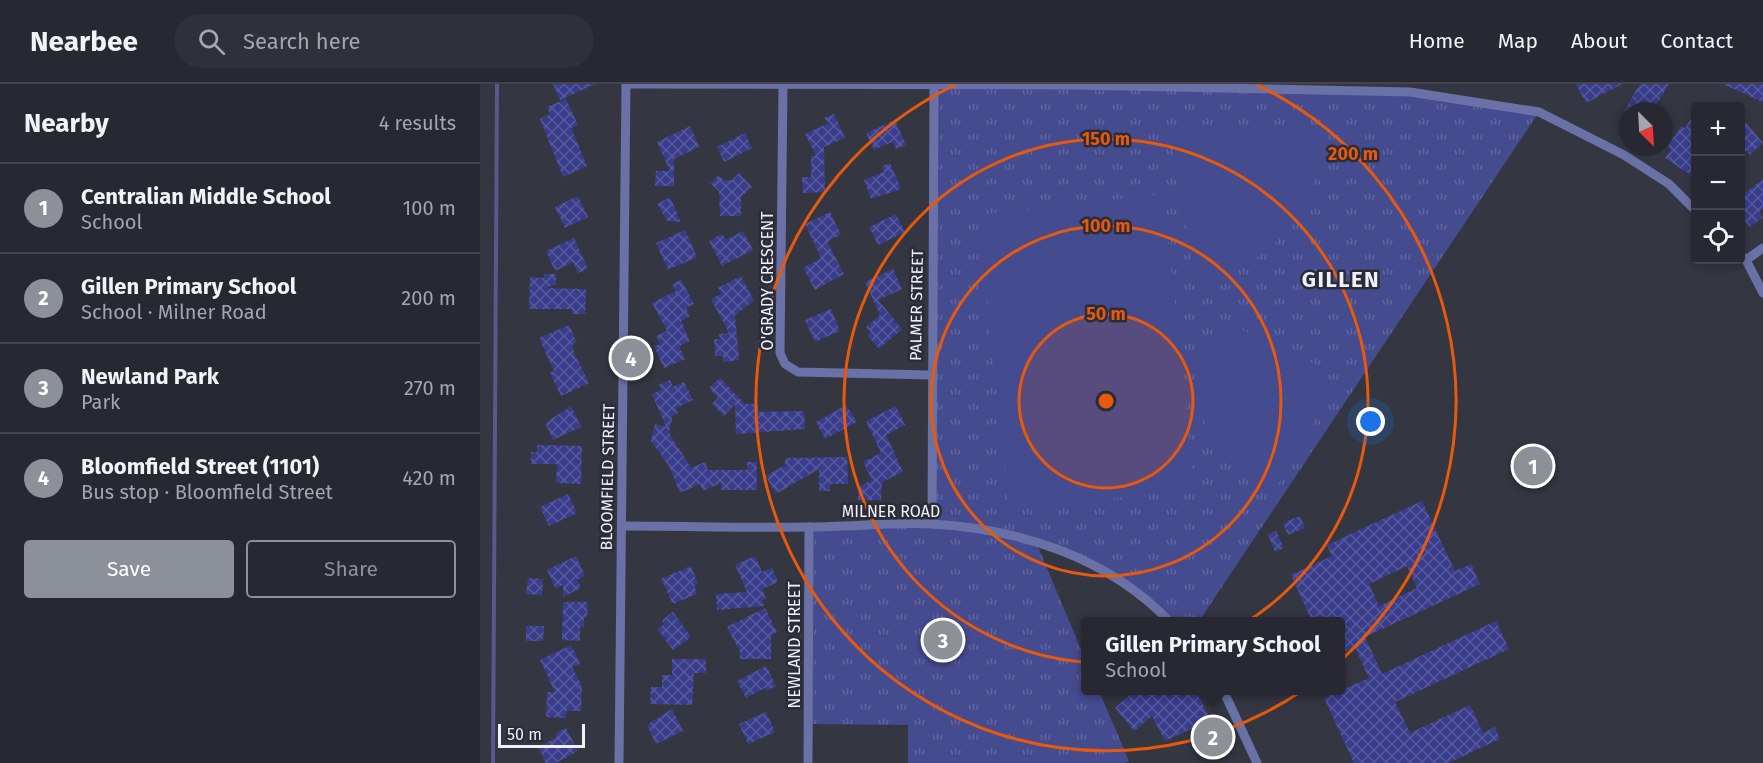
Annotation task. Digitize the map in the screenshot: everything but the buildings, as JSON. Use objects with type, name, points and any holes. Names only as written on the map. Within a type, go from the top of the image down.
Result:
[{"type":"street","points":[[626,84],[1075,85],[1410,92],[1539,112],[1624,156],[1669,184],[1694,210]]},
{"type":"street","name":"BLOOMFIELD STREET","points":[[619,763],[626,84]]},
{"type":"street","name":"O'GRADY CRESCENT","points":[[783,85],[780,354],[784,364],[798,372],[930,375]]},
{"type":"street","name":"PALMER STREET","points":[[932,524],[930,375],[934,86]]},
{"type":"street","points":[[1745,257],[1763,248]]},
{"type":"street","points":[[1745,262],[1763,293]]},
{"type":"street","name":"MILNER ROAD","points":[[622,526],[809,527],[932,524],[1014,535],[1089,561],[1128,586],[1165,617]]},
{"type":"street","name":"NEWLAND STREET","points":[[808,763],[809,527]]},
{"type":"street","points":[[1225,695],[1257,763]]},
{"type":"green space","points":[[934,86],[1410,92],[1539,112],[1202,617],[1165,617],[1129,586],[1036,542],[1081,649],[1081,695],[1101,695],[1129,761],[1124,763],[908,763],[908,725],[808,724],[809,527],[931,524]]},
{"type":"green space","points":[[1192,130],[1323,132],[1320,160],[1313,186],[1301,210],[1286,231],[1268,249],[1247,264],[1223,276],[1196,285],[1172,146]]},
{"type":"green space","points":[[1163,194],[1195,489],[1010,510],[978,215]]},
{"type":"green space","points":[[1224,321],[1325,369],[1331,392],[1273,493],[1252,483],[1224,455],[1207,429],[1202,415],[1198,385],[1200,370],[1207,349]]},
{"type":"waterway","points":[[493,763],[497,84]]},
{"type":"place","name":"Bloomfield Street (1101)","points":[[631,358]]},
{"type":"place","name":"Centralian Middle School","points":[[1533,466]]},
{"type":"place","name":"Newland Park","points":[[943,640]]},
{"type":"place","name":"Gillen Primary School","points":[[1213,737]]},
{"type":"district","name":"GILLEN","points":[[1341,279]]}]
